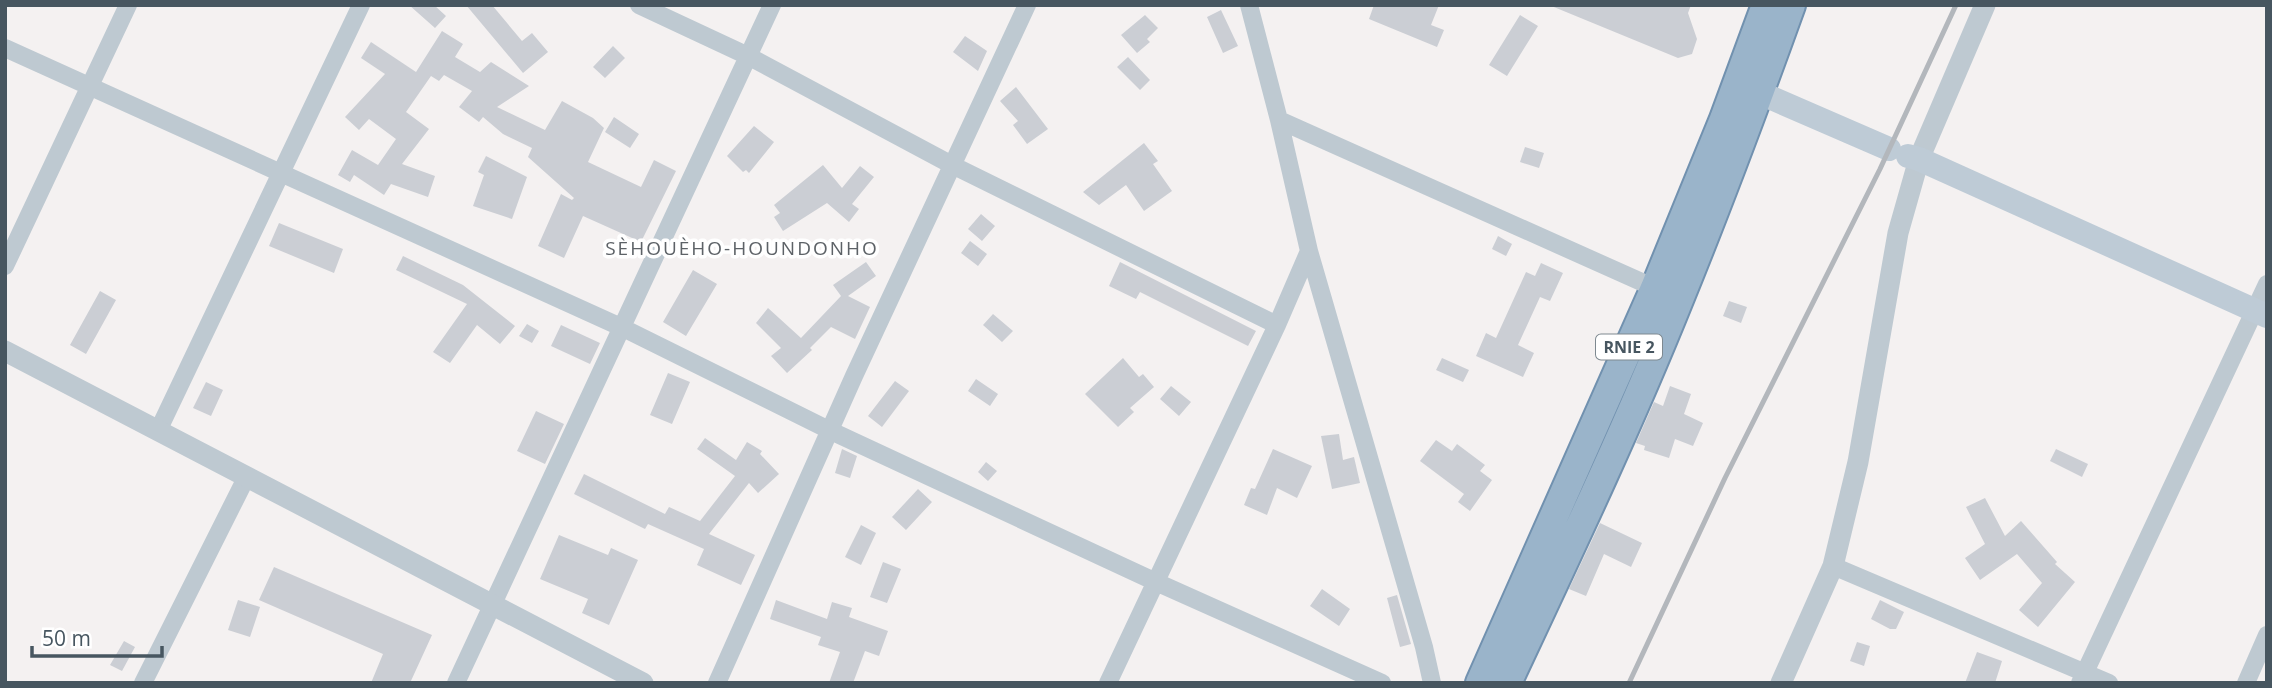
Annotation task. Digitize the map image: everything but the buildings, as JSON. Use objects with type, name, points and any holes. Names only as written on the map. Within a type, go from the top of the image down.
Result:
[{"type":"highway","name":"RNIE 2","points":[[1480,683],[1655,288],[1692,230],[1749,90],[1791,5]]},
{"type":"highway","name":"RNIE 2","points":[[1749,90],[1761,8]]},
{"type":"highway","name":"RNIE 2","points":[[1507,683],[1598,487],[1677,303],[1692,230]]},
{"type":"highway","points":[[1572,476],[1598,487]]},
{"type":"main road","points":[[1749,90],[1905,155],[2261,313]]},
{"type":"street","points":[[5,266],[128,5]]},
{"type":"street","points":[[158,431],[361,5]]},
{"type":"street","points":[[639,5],[748,56],[951,165],[1277,325]]},
{"type":"street","points":[[456,683],[772,5]]},
{"type":"street","points":[[717,683],[951,165],[1027,5]]},
{"type":"street","points":[[1249,5],[1309,251],[1424,647],[1432,683]]},
{"type":"street","points":[[1782,683],[1833,566],[1858,462],[1898,233],[1905,155],[1985,5]]},
{"type":"street","points":[[5,48],[623,328],[831,431],[1156,582],[1382,683]]},
{"type":"street","points":[[1279,120],[1655,288]]},
{"type":"street","points":[[1108,683],[1277,325],[1309,251]]},
{"type":"street","points":[[2082,677],[2261,313],[2267,284]]},
{"type":"street","points":[[5,351],[643,683]]},
{"type":"street","points":[[143,683],[246,478]]},
{"type":"street","points":[[1833,566],[2082,677],[2109,683]]},
{"type":"street","points":[[2246,683],[2267,635]]},
{"type":"railway","points":[[1629,683],[1725,478],[1880,169],[1956,5]]},
{"type":"district","name":"SÈHOUÈHO-HOUNDONHO","points":[[742,248]]}]
